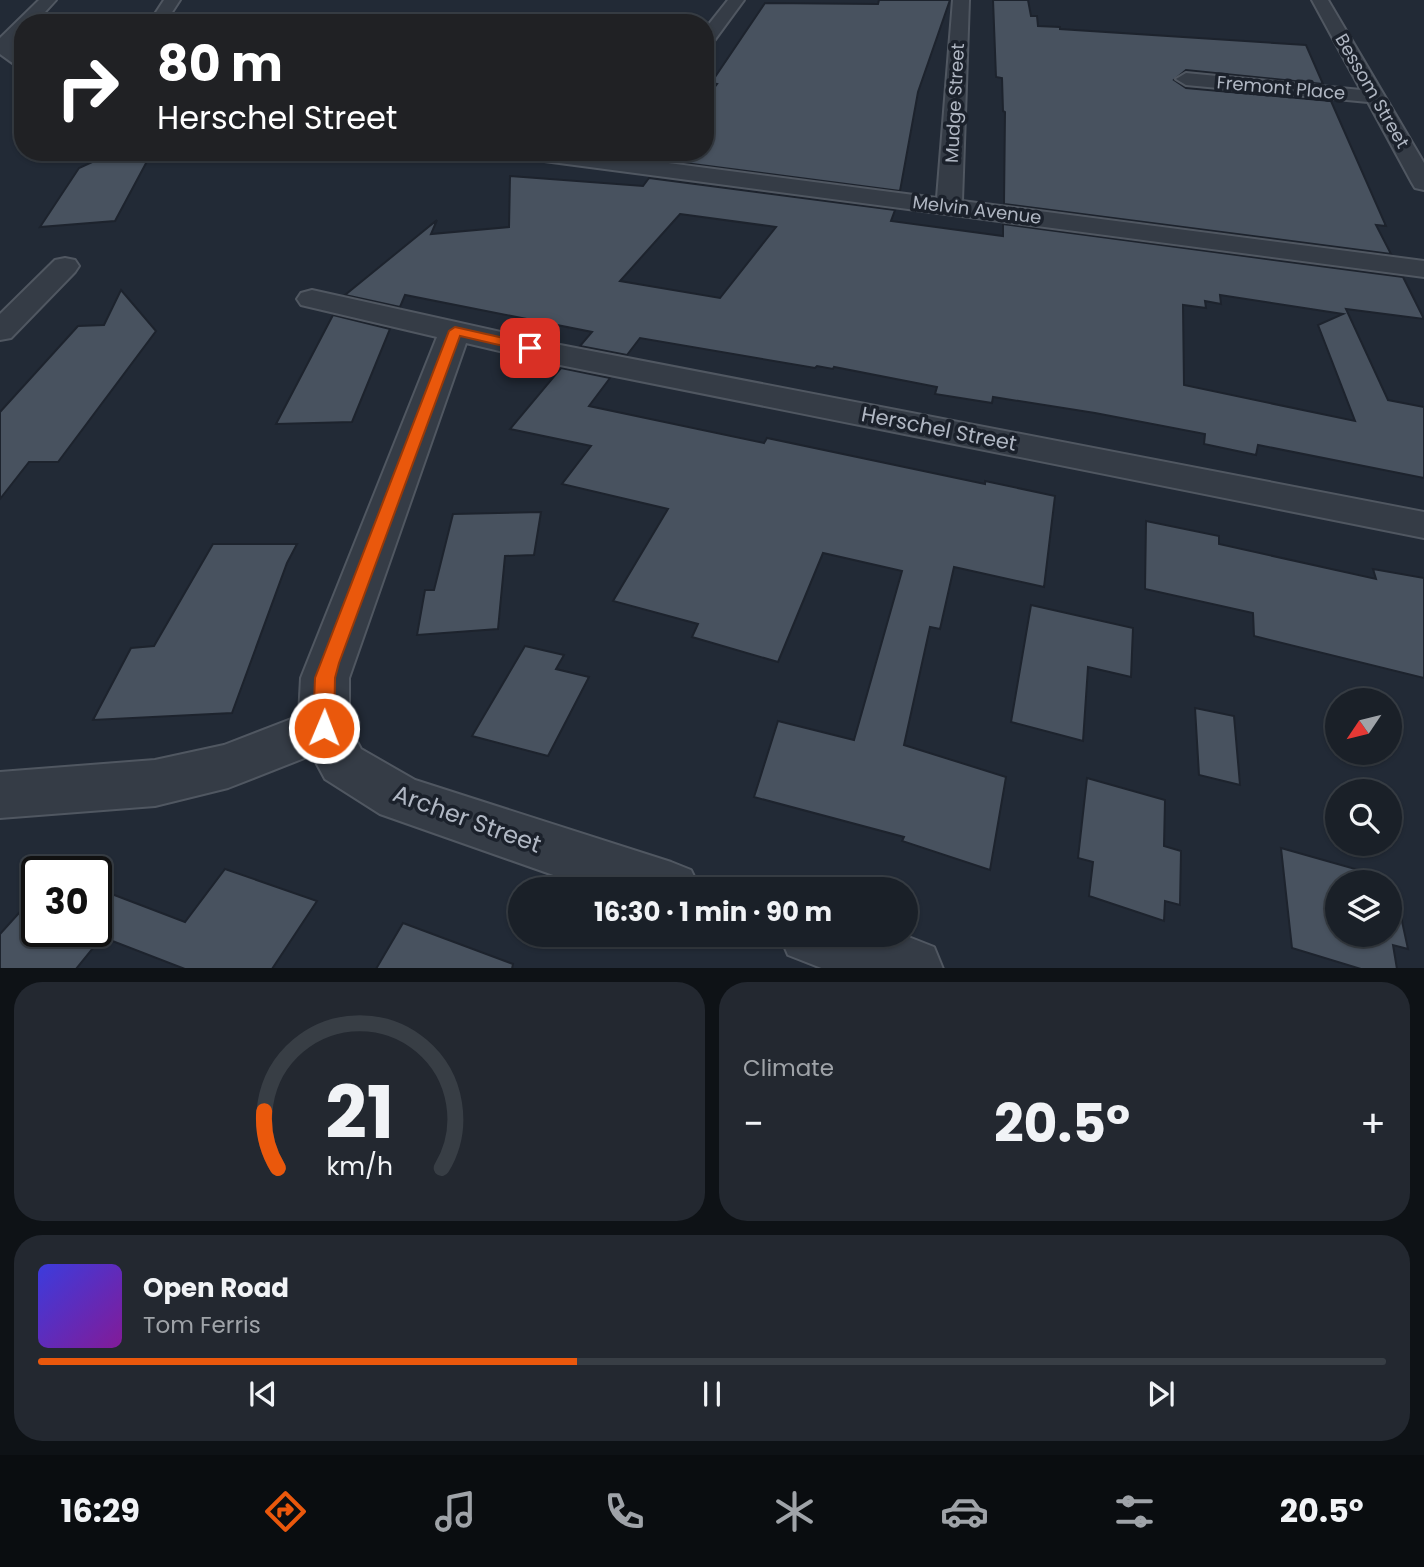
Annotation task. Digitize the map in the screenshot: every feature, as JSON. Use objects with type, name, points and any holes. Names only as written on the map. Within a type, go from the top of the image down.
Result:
[{"type":"street","points":[[34,14],[48,0]]},
{"type":"street","points":[[714,29],[736,0]]},
{"type":"street","name":"Mudge Street","points":[[949,206],[961,0]]},
{"type":"street","name":"Bessom Street","points":[[1320,0],[1424,183]]},
{"type":"street","points":[[14,34],[4,44],[6,50],[14,55]]},
{"type":"street","name":"Fremont Place","points":[[1186,79],[1376,97]]},
{"type":"street","name":"Melvin Avenue","points":[[643,161],[949,206],[1424,269]]},
{"type":"street","points":[[0,331],[65,266]]},
{"type":"street","name":"Herschel Street","points":[[312,299],[568,356],[1424,524]]},
{"type":"street","points":[[0,795],[155,783],[228,766],[324,728],[327,670],[455,331]]},
{"type":"street","name":"Archer Street","points":[[324,728],[343,764],[399,798],[635,877]]},
{"type":"street","points":[[848,947],[912,968]]},
{"type":"building","points":[[879,0],[950,0],[918,92],[900,191],[670,161],[714,161],[714,88],[717,84],[714,84],[714,79],[765,3],[878,4]]},
{"type":"building","points":[[993,0],[1028,0],[1031,16],[1037,16],[1038,26],[1306,45],[1323,84],[1186,70],[1174,80],[1186,88],[1331,101],[1386,226],[1376,225],[1391,254],[1004,204],[1005,112],[1002,78],[996,77]]},
{"type":"building","points":[[94,161],[147,161],[115,221],[40,227],[79,168]]},
{"type":"building","points":[[510,176],[643,186],[649,178],[895,210],[891,221],[1003,236],[1003,224],[1403,277],[1424,319],[1346,309],[1388,400],[1424,407],[1424,478],[1258,445],[1256,455],[1204,444],[1205,434],[993,397],[992,403],[935,394],[937,387],[834,367],[815,368],[640,338],[627,355],[580,346],[592,332],[405,295],[400,307],[345,295],[437,220],[431,234],[509,227]],"holes":[[[680,214],[776,227],[720,298],[620,281]],[[1220,295],[1343,314],[1318,325],[1355,421],[1184,385],[1183,305],[1206,308],[1205,301],[1221,304]]]},
{"type":"building","points":[[121,290],[156,331],[58,462],[29,462],[0,499],[0,412],[78,326],[104,325]]},
{"type":"building","points":[[333,315],[390,329],[352,422],[276,424]]},
{"type":"building","points":[[561,368],[610,378],[589,406],[764,443],[767,438],[1055,496],[1044,587],[954,567],[940,629],[930,627],[904,745],[1006,777],[990,870],[902,841],[904,837],[754,797],[778,721],[854,740],[902,571],[823,553],[778,662],[692,637],[698,624],[613,601],[668,509],[562,484],[591,446],[510,429]]},
{"type":"building","points":[[541,512],[534,555],[505,556],[498,629],[417,635],[425,590],[434,590],[453,514]]},
{"type":"building","points":[[1146,521],[1219,536],[1219,544],[1376,579],[1373,569],[1424,578],[1424,678],[1254,636],[1253,613],[1145,589]]},
{"type":"building","points":[[213,544],[297,544],[287,563],[232,713],[93,720],[131,648],[154,646]]},
{"type":"building","points":[[1031,605],[1133,628],[1131,677],[1088,667],[1083,741],[1011,722]]},
{"type":"building","points":[[525,646],[564,655],[556,669],[589,677],[548,756],[472,736]]},
{"type":"building","points":[[1195,708],[1234,716],[1240,785],[1199,775]]},
{"type":"building","points":[[1087,778],[1165,800],[1164,846],[1181,851],[1180,905],[1165,901],[1164,921],[1089,896],[1093,862],[1078,858]]},
{"type":"building","points":[[1281,848],[1359,870],[1325,870],[1325,947],[1393,947],[1397,968],[1358,968],[1292,948]]},
{"type":"building","points":[[225,869],[317,901],[273,968],[182,968],[112,941],[112,894],[185,922]]},
{"type":"building","points":[[21,911],[21,947],[94,947],[77,968],[0,968],[0,934]]},
{"type":"building","points":[[1402,921],[1408,949],[1400,947]]},
{"type":"building","points":[[403,923],[513,964],[512,968],[377,968]]},
{"type":"route","points":[[324,728],[325,678],[455,331],[530,348]]}]
